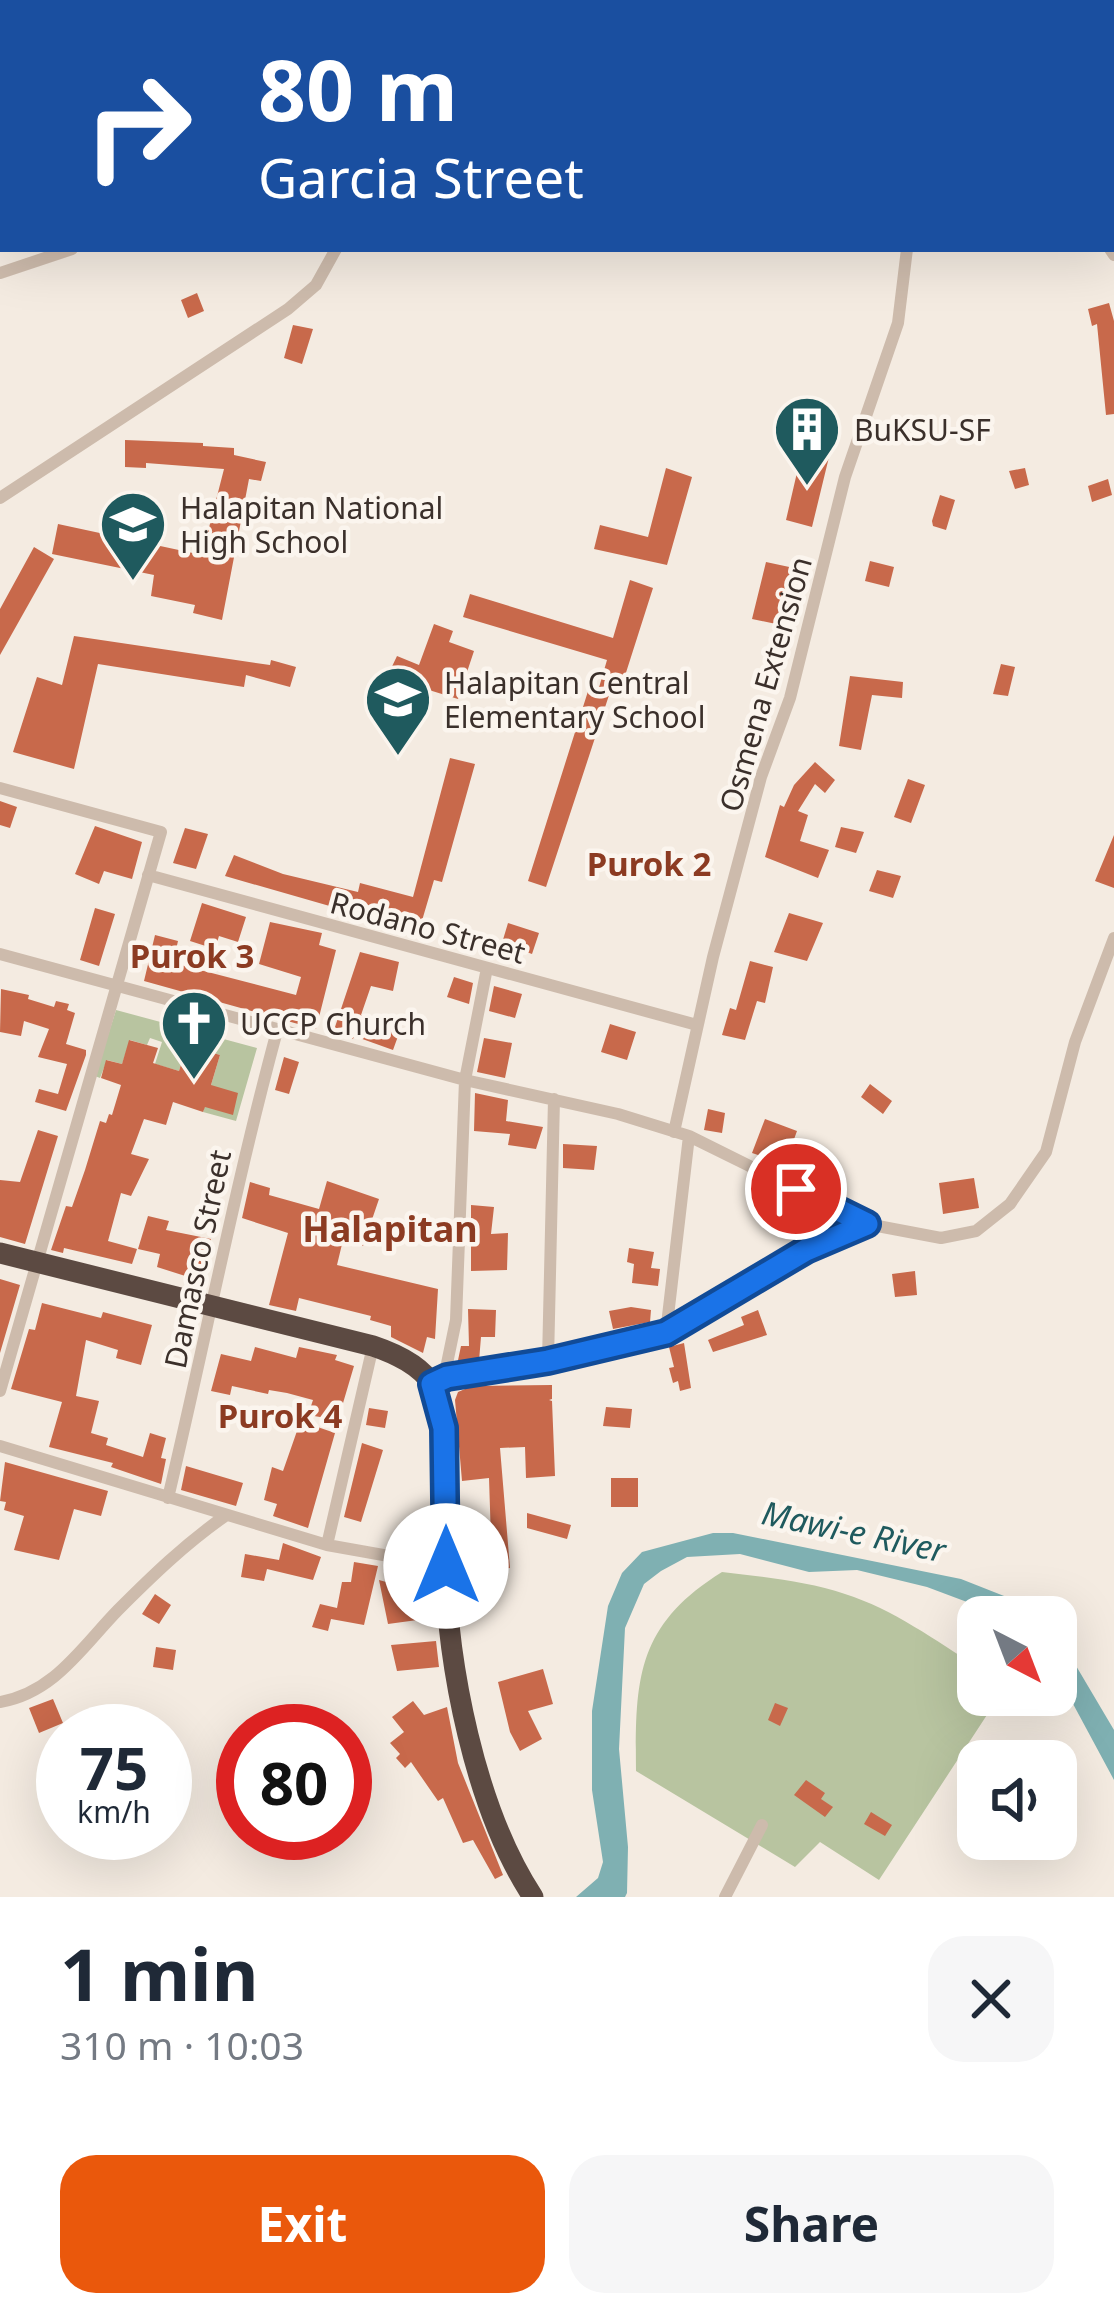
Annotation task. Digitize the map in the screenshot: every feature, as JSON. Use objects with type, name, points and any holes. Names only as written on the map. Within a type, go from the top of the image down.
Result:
[{"type":"highway","points":[[0,1252],[373,1346],[440,1380],[450,1624],[472,1750],[490,1813],[529,1892]]},
{"type":"street","points":[[0,273],[63,252]]},
{"type":"street","points":[[0,498],[288,309],[316,285],[334,252]]},
{"type":"street","name":"Osmena Extension","points":[[674,1132],[761,777],[805,642],[845,477],[898,323],[907,252]]},
{"type":"street","points":[[0,788],[161,832],[0,1391]]},
{"type":"street","name":"Rodano Street","points":[[148,875],[697,1024]]},
{"type":"street","points":[[0,954],[277,1031],[689,1136],[867,1224],[917,1235],[957,1237],[976,1231],[998,1215],[1039,1166],[1051,1138],[1075,1042],[1114,938]]},
{"type":"street","points":[[488,968],[465,1080],[456,1320],[440,1380],[666,1333],[806,1250],[867,1224]]},
{"type":"street","name":"Damasco Street","points":[[168,1498],[214,1304],[233,1199],[277,1031]]},
{"type":"street","points":[[548,1361],[554,1099]]},
{"type":"street","points":[[666,1333],[689,1136]]},
{"type":"street","points":[[327,1545],[373,1346]]},
{"type":"street","points":[[0,1446],[327,1545],[446,1566]]},
{"type":"street","points":[[0,1702],[28,1694],[62,1671],[189,1540],[225,1516]]},
{"type":"street","points":[[725,1897],[762,1826]]},
{"type":"green space","points":[[116,1010],[257,1048],[236,1121],[203,1112],[220,1055],[187,1045],[179,1071],[155,1064],[162,1042],[150,1038],[147,1045],[130,1040],[122,1064],[107,1060],[100,1078],[95,1076]]},
{"type":"green space","points":[[722,1572],[830,1590],[880,1608],[957,1654],[957,1716],[986,1716],[971,1740],[957,1740],[957,1761],[879,1880],[820,1842],[795,1867],[636,1771],[637,1708],[647,1657],[657,1634],[694,1592]]},
{"type":"water","points":[[713,1533],[733,1533],[961,1579],[1004,1596],[957,1598],[857,1570],[809,1572],[740,1554],[687,1557],[661,1571],[644,1584],[625,1628],[619,1749],[627,1893],[625,1897],[576,1897],[598,1878],[603,1862],[592,1790],[592,1711],[608,1606],[622,1573],[642,1552]]},
{"type":"water","points":[[1077,1667],[1114,1730],[1114,1780],[1077,1711]]},
{"type":"building","points":[[197,293],[204,311],[188,318],[181,300]]},
{"type":"building","points":[[1109,303],[1114,321],[1114,414],[1106,415],[1097,324],[1092,326],[1088,309]]},
{"type":"building","points":[[293,325],[313,329],[302,364],[284,358]]},
{"type":"building","points":[[125,440],[203,443],[234,448],[234,455],[266,462],[261,481],[249,479],[222,620],[193,613],[195,605],[151,596],[154,575],[52,554],[58,524],[202,555],[224,469],[146,463],[146,468],[125,467]]},
{"type":"building","name":"BuKSU-SF","points":[[802,451],[829,457],[812,527],[786,520]]},
{"type":"building","points":[[666,468],[692,477],[667,565],[594,549],[600,525],[648,537]]},
{"type":"building","points":[[1025,468],[1029,485],[1015,489],[1009,471]]},
{"type":"building","points":[[1108,479],[1112,495],[1092,502],[1088,486]]},
{"type":"building","points":[[940,495],[955,500],[946,530],[933,526],[932,521]]},
{"type":"building","points":[[34,547],[54,559],[0,655],[0,609]]},
{"type":"building","points":[[870,561],[894,567],[889,587],[865,581]]},
{"type":"building","points":[[766,562],[794,568],[781,625],[752,619]]},
{"type":"building","points":[[630,580],[653,588],[623,682],[614,680],[546,887],[528,881],[589,688],[598,691],[607,660],[463,617],[470,594],[613,638]]},
{"type":"building","points":[[434,624],[453,631],[449,642],[474,651],[458,699],[387,677],[397,656],[419,665]]},
{"type":"building","points":[[74,636],[296,667],[290,687],[246,675],[244,687],[98,664],[74,769],[13,752],[37,677],[62,685]]},
{"type":"building","points":[[1001,664],[1015,667],[1008,696],[993,694]]},
{"type":"building","points":[[850,676],[903,682],[902,698],[872,695],[861,750],[839,746]]},
{"type":"building","points":[[450,758],[475,764],[442,882],[434,880],[421,924],[349,903],[347,911],[225,876],[234,855],[283,874],[358,892],[360,883],[413,897]]},
{"type":"building","points":[[815,762],[835,780],[825,793],[815,784],[798,811],[808,815],[800,841],[829,850],[818,878],[765,857],[780,805],[784,807],[794,785]]},
{"type":"building","points":[[908,779],[925,785],[911,823],[894,817]]},
{"type":"building","points":[[0,801],[17,807],[10,828],[0,825]]},
{"type":"building","points":[[95,826],[142,842],[132,879],[104,871],[99,884],[75,874]]},
{"type":"building","points":[[841,827],[864,832],[856,853],[835,847]]},
{"type":"building","points":[[185,828],[208,834],[196,869],[173,863]]},
{"type":"building","points":[[1114,835],[1114,888],[1095,881]]},
{"type":"building","points":[[877,870],[901,876],[893,898],[869,891]]},
{"type":"building","points":[[202,903],[246,917],[238,942],[219,936],[215,949],[190,941]]},
{"type":"building","points":[[95,908],[115,914],[99,966],[80,960]]},
{"type":"building","points":[[789,913],[823,923],[807,961],[774,952]]},
{"type":"building","points":[[270,922],[322,933],[319,945],[336,950],[316,1029],[144,981],[155,935],[178,941],[173,963],[296,995],[301,977],[259,964]]},
{"type":"building","points":[[508,923],[539,933],[532,954],[502,943]]},
{"type":"building","points":[[360,952],[399,962],[393,991],[371,986],[361,1015],[401,1028],[393,1050],[333,1033]]},
{"type":"building","points":[[750,961],[773,967],[765,1003],[757,1001],[745,1040],[722,1035],[730,1008],[736,1010]]},
{"type":"building","points":[[454,977],[473,983],[469,1004],[447,997]]},
{"type":"building","points":[[494,986],[522,994],[515,1018],[489,1011]]},
{"type":"building","points":[[1,989],[54,1007],[56,1001],[69,1004],[67,1010],[75,1013],[66,1044],[86,1050],[86,1055],[66,1111],[35,1102],[39,1089],[58,1094],[67,1064],[38,1057],[49,1029],[24,1021],[21,1036],[0,1032]]},
{"type":"building","points":[[610,1024],[636,1032],[627,1060],[601,1052]]},
{"type":"building","points":[[484,1038],[512,1043],[505,1078],[477,1072]]},
{"type":"building","points":[[129,1040],[158,1048],[153,1063],[179,1071],[187,1045],[220,1055],[211,1085],[238,1093],[233,1115],[173,1102],[166,1125],[144,1119],[131,1154],[149,1159],[131,1196],[121,1193],[108,1241],[137,1249],[132,1264],[64,1248],[63,1253],[51,1250],[66,1206],[72,1207],[100,1121],[106,1123],[112,1115],[121,1085],[101,1078],[106,1060],[122,1064]]},
{"type":"building","points":[[284,1057],[299,1062],[289,1094],[275,1090]]},
{"type":"building","points":[[870,1084],[892,1101],[883,1114],[861,1097]]},
{"type":"building","points":[[475,1093],[508,1100],[506,1121],[543,1127],[536,1149],[508,1145],[510,1134],[474,1131]]},
{"type":"building","points":[[708,1109],[725,1113],[722,1133],[704,1130]]},
{"type":"building","points":[[765,1119],[797,1131],[785,1164],[752,1153]]},
{"type":"building","points":[[38,1130],[58,1136],[25,1244],[0,1237],[0,1180],[20,1182]]},
{"type":"building","points":[[563,1144],[597,1146],[594,1170],[563,1168]]},
{"type":"building","points":[[974,1178],[979,1208],[943,1214],[939,1183]]},
{"type":"building","points":[[327,1181],[379,1199],[363,1246],[343,1240],[337,1265],[438,1289],[435,1339],[427,1337],[423,1353],[391,1337],[391,1326],[370,1320],[371,1316],[299,1298],[296,1311],[269,1305],[288,1233],[242,1218],[250,1182],[270,1188],[269,1195],[319,1209]]},
{"type":"building","points":[[471,1205],[494,1207],[491,1234],[508,1233],[507,1270],[471,1271]]},
{"type":"building","points":[[148,1216],[169,1221],[166,1230],[211,1239],[201,1281],[157,1267],[160,1254],[138,1249]]},
{"type":"building","points":[[629,1248],[654,1252],[651,1268],[660,1269],[658,1286],[632,1283],[634,1264],[627,1262]]},
{"type":"building","points":[[915,1271],[917,1295],[895,1297],[892,1274]]},
{"type":"building","points":[[0,1279],[20,1285],[0,1353]]},
{"type":"building","points":[[42,1303],[152,1325],[141,1365],[116,1358],[118,1350],[86,1340],[76,1396],[99,1401],[91,1433],[108,1438],[106,1445],[143,1457],[150,1433],[166,1438],[161,1484],[111,1467],[113,1463],[49,1447],[62,1402],[11,1389]]},
{"type":"building","points":[[468,1309],[496,1310],[495,1337],[481,1337],[479,1361],[457,1365],[461,1346],[469,1346]]},
{"type":"building","points":[[651,1310],[650,1322],[613,1329],[609,1311]]},
{"type":"building","points":[[758,1310],[767,1335],[713,1352],[708,1340],[744,1325],[741,1317]]},
{"type":"building","points":[[684,1343],[691,1388],[680,1391],[669,1368],[674,1367],[669,1347]]},
{"type":"building","points":[[255,1347],[296,1358],[299,1347],[337,1355],[335,1360],[354,1366],[338,1420],[308,1415],[313,1400],[287,1393],[232,1386],[230,1395],[211,1391],[221,1354],[251,1361]]},
{"type":"building","points":[[479,1383],[552,1385],[555,1476],[526,1478],[525,1447],[500,1448],[510,1568],[492,1570],[489,1478],[462,1481],[455,1400],[458,1392]]},
{"type":"building","points":[[606,1407],[632,1409],[630,1428],[603,1426]]},
{"type":"building","points":[[369,1408],[388,1411],[385,1428],[366,1425]]},
{"type":"building","points":[[306,1423],[335,1433],[308,1528],[273,1516],[277,1504],[264,1500],[272,1467],[283,1471],[297,1431],[303,1432]]},
{"type":"building","points":[[362,1443],[383,1450],[361,1522],[344,1517]]},
{"type":"building","points":[[5,1462],[108,1491],[101,1516],[74,1509],[59,1560],[14,1550],[24,1516],[4,1510],[6,1502],[0,1501]]},
{"type":"building","points":[[186,1466],[243,1483],[236,1506],[181,1490]]},
{"type":"building","points":[[611,1478],[638,1478],[638,1507],[611,1507]]},
{"type":"building","points":[[527,1513],[571,1525],[567,1539],[527,1528]]},
{"type":"building","points":[[283,1543],[321,1557],[313,1580],[267,1569],[264,1581],[241,1577],[245,1554],[279,1560]]},
{"type":"building","points":[[354,1562],[378,1566],[364,1625],[331,1619],[328,1631],[312,1627],[320,1604],[337,1608],[342,1582],[351,1582]]},
{"type":"building","points":[[412,1579],[427,1588],[432,1618],[388,1624],[379,1580],[397,1585]]},
{"type":"building","points":[[155,1594],[171,1605],[159,1624],[142,1614]]},
{"type":"building","points":[[436,1641],[439,1667],[397,1671],[391,1645]]},
{"type":"building","points":[[156,1647],[176,1650],[173,1670],[153,1667]]},
{"type":"building","points":[[543,1669],[553,1704],[528,1711],[542,1739],[520,1751],[510,1732],[498,1682]]},
{"type":"building","points":[[413,1701],[424,1715],[447,1707],[458,1763],[503,1875],[495,1879],[473,1840],[463,1843],[443,1798],[438,1801],[411,1762],[405,1768],[396,1758],[400,1754],[390,1743],[404,1732],[392,1717]]},
{"type":"building","points":[[775,1703],[788,1708],[780,1726],[768,1720]]},
{"type":"building","points":[[806,1780],[825,1793],[821,1799],[833,1807],[825,1817],[794,1795]]},
{"type":"building","points":[[871,1812],[892,1825],[885,1836],[864,1824]]},
{"type":"place","name":"BuKSU-SF","points":[[807,488]]},
{"type":"place","name":"Halapitan National High School","points":[[133,583]]},
{"type":"place","name":"Halapitan Central Elementary School","points":[[398,758]]},
{"type":"place","name":"UCCP Church","points":[[194,1082]]},
{"type":"district","name":"Purok 2","points":[[649,863]]},
{"type":"district","name":"Purok 3","points":[[192,955]]},
{"type":"district","name":"Halapitan","points":[[390,1228]]},
{"type":"district","name":"Purok 4","points":[[280,1415]]},
{"type":"route","points":[[446,1566],[444,1428],[432,1384],[447,1377],[548,1361],[666,1333],[806,1250],[867,1224],[796,1189]]},
{"type":"water label","name":"Mawi-e River","points":[[854,1531]]}]
